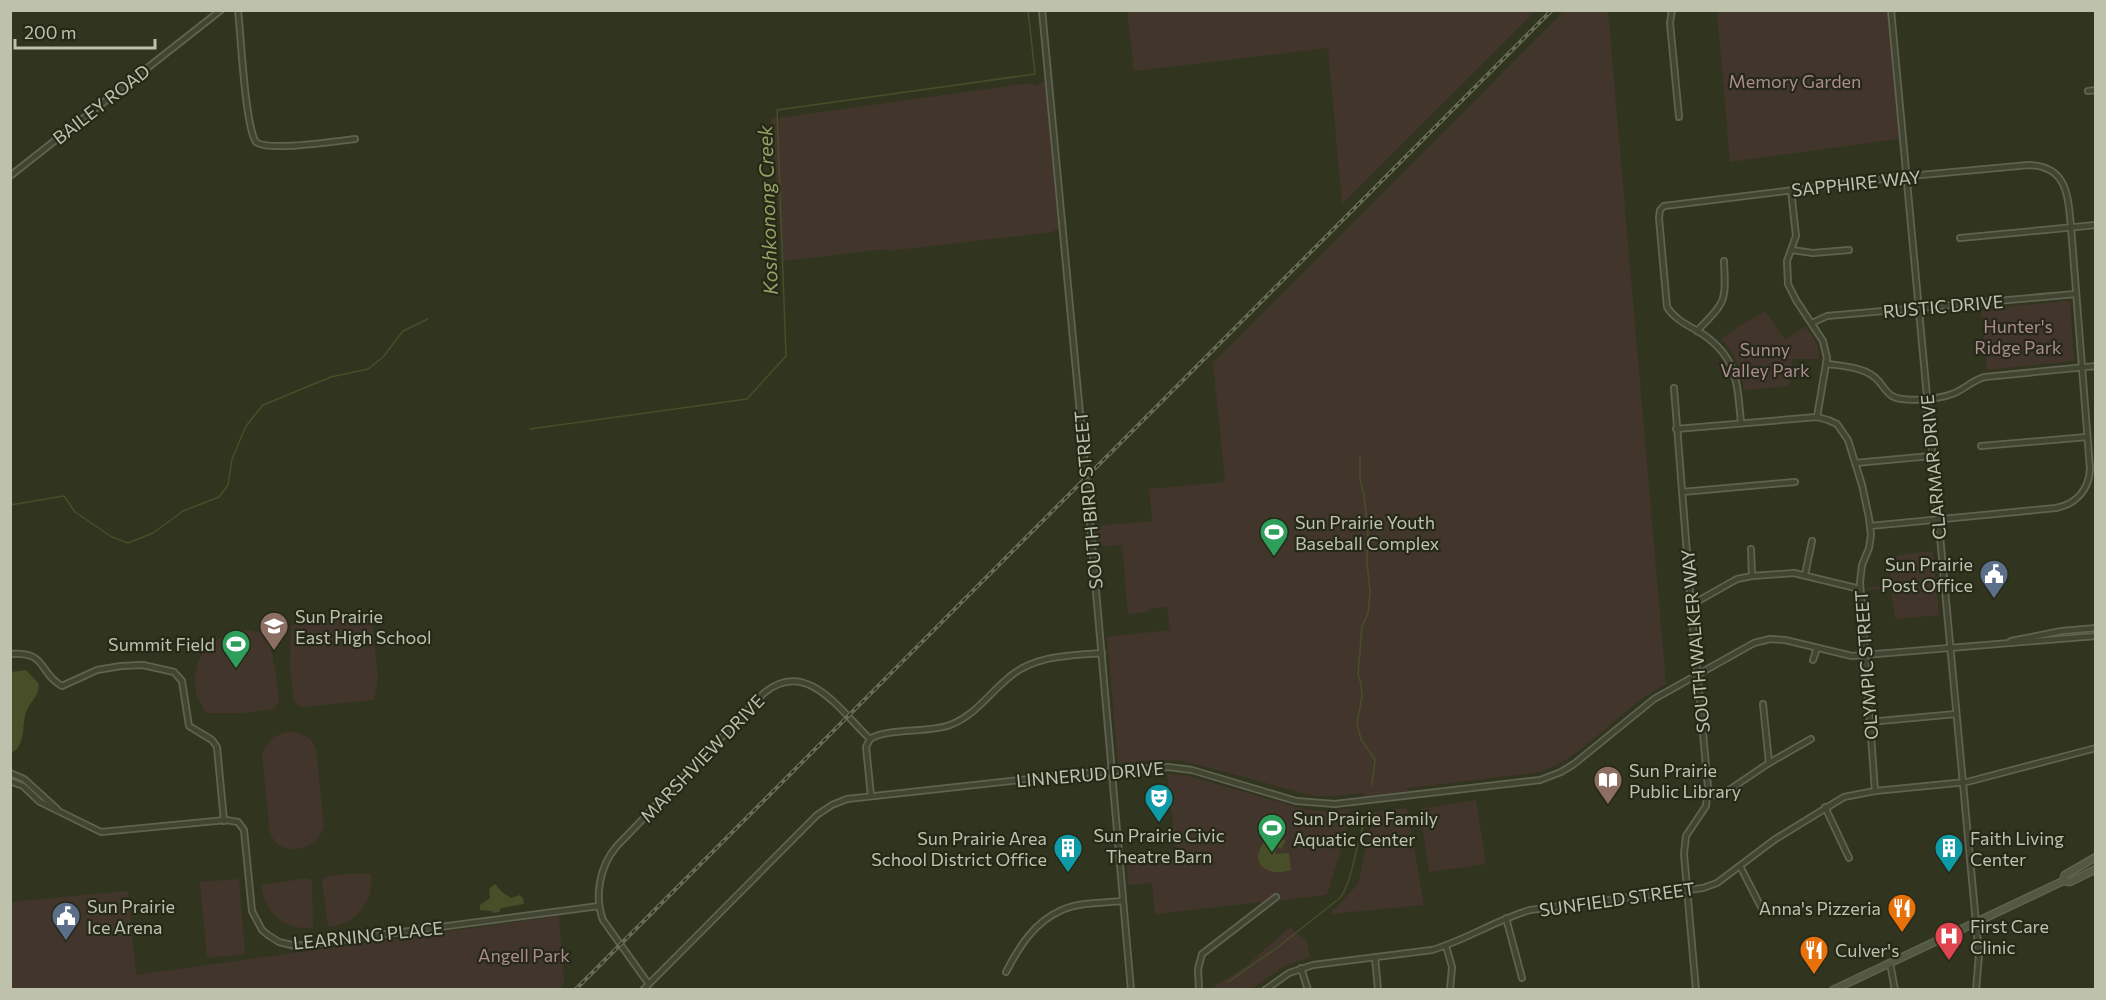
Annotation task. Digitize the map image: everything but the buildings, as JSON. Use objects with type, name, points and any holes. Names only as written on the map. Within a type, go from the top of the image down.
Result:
[{"type":"main road","points":[[2063,881],[2065,875],[2096,857]]},
{"type":"main road","points":[[1833,990],[2063,881],[2070,882],[2096,868]]},
{"type":"street","name":"BAILEY ROAD","points":[[10,176],[221,10]]},
{"type":"street","points":[[238,10],[248,112],[253,139],[261,145],[298,145],[355,139]]},
{"type":"street","name":"SOUTH BIRD STREET","points":[[1042,10],[1131,990]]},
{"type":"street","points":[[1672,10],[1670,23],[1679,117]]},
{"type":"street","name":"CLARMAR DRIVE","points":[[1891,10],[1979,956],[1976,990]]},
{"type":"street","points":[[2088,91],[2096,90]]},
{"type":"street","name":"SAPPHIRE WAY","points":[[1697,331],[1674,316],[1667,307],[1659,218],[1664,206],[1905,177],[2029,165],[2051,171],[2067,188],[2071,227]]},
{"type":"street","points":[[1676,429],[1817,417],[1828,363],[1825,346],[1788,284],[1787,267],[1796,236],[1791,190]]},
{"type":"street","points":[[1960,238],[2096,225]]},
{"type":"street","points":[[1870,526],[2056,508],[2070,503],[2082,493],[2090,476],[2071,227]]},
{"type":"street","points":[[1792,250],[1813,253],[1849,250]]},
{"type":"street","points":[[1725,261],[1725,297],[1722,304],[1697,331],[1716,345],[1730,361],[1736,376],[1741,423]]},
{"type":"street","name":"RUSTIC DRIVE","points":[[1812,323],[1827,316],[2076,294]]},
{"type":"street","points":[[1828,363],[1866,372],[1873,376],[1890,395],[1912,400],[1952,394],[1968,383],[1985,377],[2096,366]]},
{"type":"street","name":"SOUTH WALKER WAY","points":[[1674,388],[1708,796]]},
{"type":"street","name":"OLYMPIC STREET","points":[[1817,417],[1828,420],[1843,431],[1856,463],[1870,526],[1869,548],[1862,565],[1860,589],[1875,791]]},
{"type":"street","points":[[1981,446],[2087,436]]},
{"type":"street","points":[[1856,463],[1931,456]]},
{"type":"street","points":[[1682,492],[1794,482]]},
{"type":"street","points":[[1805,574],[1812,541]]},
{"type":"street","points":[[1751,549],[1752,576]]},
{"type":"street","points":[[1691,605],[1737,579],[1752,576],[1805,574],[1860,589]]},
{"type":"street","name":"LINNERUD DRIVE","points":[[1996,643],[2096,628]]},
{"type":"street","name":"LINNERUD DRIVE","points":[[643,990],[817,815],[839,802],[871,796],[1151,767],[1180,768],[1296,801],[1318,804],[1335,804],[1540,780],[1568,768],[1644,706],[1740,649],[1764,640],[1785,640],[1845,656],[2096,636]]},
{"type":"street","points":[[1814,660],[1817,648]]},
{"type":"street","points":[[871,796],[866,747],[870,739],[880,734],[949,726],[974,712],[1006,679],[1028,665],[1051,658],[1102,653]]},
{"type":"street","points":[[10,654],[33,655],[62,686],[97,670],[121,666],[143,665],[174,672],[182,681],[189,726],[212,740],[217,747],[224,820],[105,833],[85,826],[57,809],[40,802],[23,786],[10,781]]},
{"type":"street","name":"MARSHVIEW DRIVE","points":[[599,906],[604,868],[616,847],[764,693],[774,686],[787,681],[800,681],[819,689],[870,739]]},
{"type":"street","points":[[1763,704],[1769,763]]},
{"type":"street","points":[[1869,722],[1956,714]]},
{"type":"street","points":[[1696,990],[1686,890],[1684,854],[1686,836],[1703,814],[1708,796],[1726,792],[1769,763],[1811,739]]},
{"type":"street","name":"SUNFIELD STREET","points":[[1265,990],[1289,973],[1313,964],[1432,950],[1446,946],[1506,918],[1542,908],[1712,885],[1774,840],[1844,797],[1875,791],[1963,782],[2096,748]]},
{"type":"street","points":[[10,773],[24,779],[57,809]]},
{"type":"street","points":[[1825,807],[1849,858]]},
{"type":"street","name":"LEARNING PLACE","points":[[224,820],[238,822],[243,830],[252,911],[262,930],[273,939],[286,944],[296,946],[349,940],[599,906]]},
{"type":"street","points":[[1740,866],[1761,907]]},
{"type":"street","points":[[1199,990],[1198,969],[1202,954],[1276,897]]},
{"type":"street","points":[[1006,972],[1027,936],[1049,917],[1063,909],[1076,906],[1123,901]]},
{"type":"street","points":[[599,906],[603,920],[648,983]]},
{"type":"street","points":[[1506,918],[1522,978]]},
{"type":"street","points":[[1446,946],[1452,967],[1450,990]]},
{"type":"street","points":[[1375,957],[1378,990]]},
{"type":"street","points":[[1890,963],[1895,990]]},
{"type":"street","points":[[1301,968],[1308,990]]},
{"type":"green space","points":[[1127,10],[1535,11],[1342,204],[1328,48],[1134,71]]},
{"type":"green space","points":[[1564,11],[1608,11],[1666,684],[1633,706],[1567,759],[1551,768],[1534,773],[1408,788],[1408,791],[1365,797],[1364,793],[1314,796],[1183,761],[1154,760],[1118,764],[1107,637],[1170,630],[1167,607],[1128,614],[1122,545],[1097,547],[1095,526],[1152,521],[1149,489],[1225,482],[1213,363]]},
{"type":"green space","name":"Memory Garden","points":[[1717,11],[1891,11],[1904,138],[1730,162]]},
{"type":"green space","points":[[1045,81],[1059,230],[783,261],[771,119],[1031,83],[1036,86]]},
{"type":"green space","name":"Hunter's Ridge Park","points":[[2067,301],[2070,303],[2074,361],[1987,370],[1981,309]]},
{"type":"green space","name":"Sunny Valley Park","points":[[1765,311],[1785,340],[1806,326],[1817,344],[1819,359],[1792,359],[1789,386],[1744,390],[1737,363],[1721,339]]},
{"type":"green space","points":[[1933,551],[1939,615],[1895,619],[1891,588],[1866,590],[1866,588],[1891,585],[1890,575],[1897,555]]},
{"type":"green space","points":[[372,616],[378,680],[374,700],[301,707],[294,701],[290,668],[291,625]]},
{"type":"green space","name":"Summit Field","points":[[249,630],[268,635],[279,702],[273,709],[245,713],[206,713],[196,691],[195,679],[201,657],[207,648],[226,635]]},
{"type":"green space","points":[[287,732],[305,736],[316,749],[324,827],[312,843],[294,849],[278,844],[272,837],[262,754],[271,739]]},
{"type":"green space","points":[[1167,774],[1189,776],[1303,809],[1320,811],[1350,809],[1345,836],[1327,895],[1155,914],[1152,883],[1128,885],[1127,865],[1177,860]]},
{"type":"green space","points":[[1476,800],[1486,864],[1429,872],[1420,809]]},
{"type":"green space","points":[[1407,808],[1424,905],[1330,914],[1358,884],[1374,812]]},
{"type":"green space","points":[[371,874],[370,894],[362,910],[355,916],[338,925],[328,927],[322,881],[325,877]]},
{"type":"green space","points":[[308,878],[312,881],[313,928],[285,923],[272,912],[263,895],[261,885]]},
{"type":"green space","points":[[239,879],[245,954],[207,958],[200,882]]},
{"type":"green space","name":"Angell Park","points":[[128,891],[136,975],[559,916],[564,983],[558,990],[11,989],[11,902]]},
{"type":"green space","points":[[1290,927],[1307,941],[1310,957],[1283,967],[1251,989],[1210,989],[1245,967]]},
{"type":"shaded area","points":[[26,670],[39,684],[39,688],[25,715],[22,740],[16,750],[11,753],[11,672]]},
{"type":"shaded area","points":[[1269,837],[1286,841],[1281,849],[1275,846],[1276,854],[1289,853],[1291,870],[1279,872],[1268,870],[1260,863],[1258,858],[1261,847]]},
{"type":"shaded area","points":[[495,884],[511,898],[520,895],[524,904],[501,908],[499,912],[494,913],[480,910],[480,905],[490,898],[489,889]]},
{"type":"waterway","name":"Koshkonong Creek","points":[[530,429],[747,399],[786,356],[777,110],[1035,74],[1028,10]]},
{"type":"waterway","points":[[10,505],[64,496],[75,512],[112,537],[128,543],[153,533],[183,511],[219,497],[228,485],[232,459],[246,426],[263,405],[331,377],[368,369],[383,357],[403,331],[428,319]]},
{"type":"waterway","points":[[1360,455],[1360,479],[1368,531],[1367,564],[1370,592],[1368,614],[1362,626],[1358,675],[1362,696],[1357,724],[1361,739],[1375,760],[1372,785]]},
{"type":"waterway","points":[[1228,982],[1278,947],[1341,897],[1350,876],[1362,830],[1371,812]]},
{"type":"railway","points":[[575,990],[1552,10]]},
{"type":"place","name":"Sun Prairie Youth Baseball Complex","points":[[1274,558]]},
{"type":"place","name":"Sun Prairie Post Office","points":[[1994,600]]},
{"type":"place","name":"Sun Prairie East High School","points":[[274,652]]},
{"type":"place","name":"Summit Field","points":[[236,670]]},
{"type":"place","name":"Sun Prairie Public Library","points":[[1608,806]]},
{"type":"place","name":"Sun Prairie Civic Theatre Barn","points":[[1159,824]]},
{"type":"place","name":"Sun Prairie Family Aquatic Center","points":[[1272,854]]},
{"type":"place","name":"Sun Prairie Area School District Office","points":[[1068,874]]},
{"type":"place","name":"Faith Living Center","points":[[1949,874]]},
{"type":"place","name":"Anna's Pizzeria","points":[[1902,934]]},
{"type":"place","name":"Sun Prairie Ice Arena","points":[[66,942]]},
{"type":"place","name":"First Care Clinic","points":[[1949,962]]},
{"type":"place","name":"Culver's","points":[[1814,976]]}]
